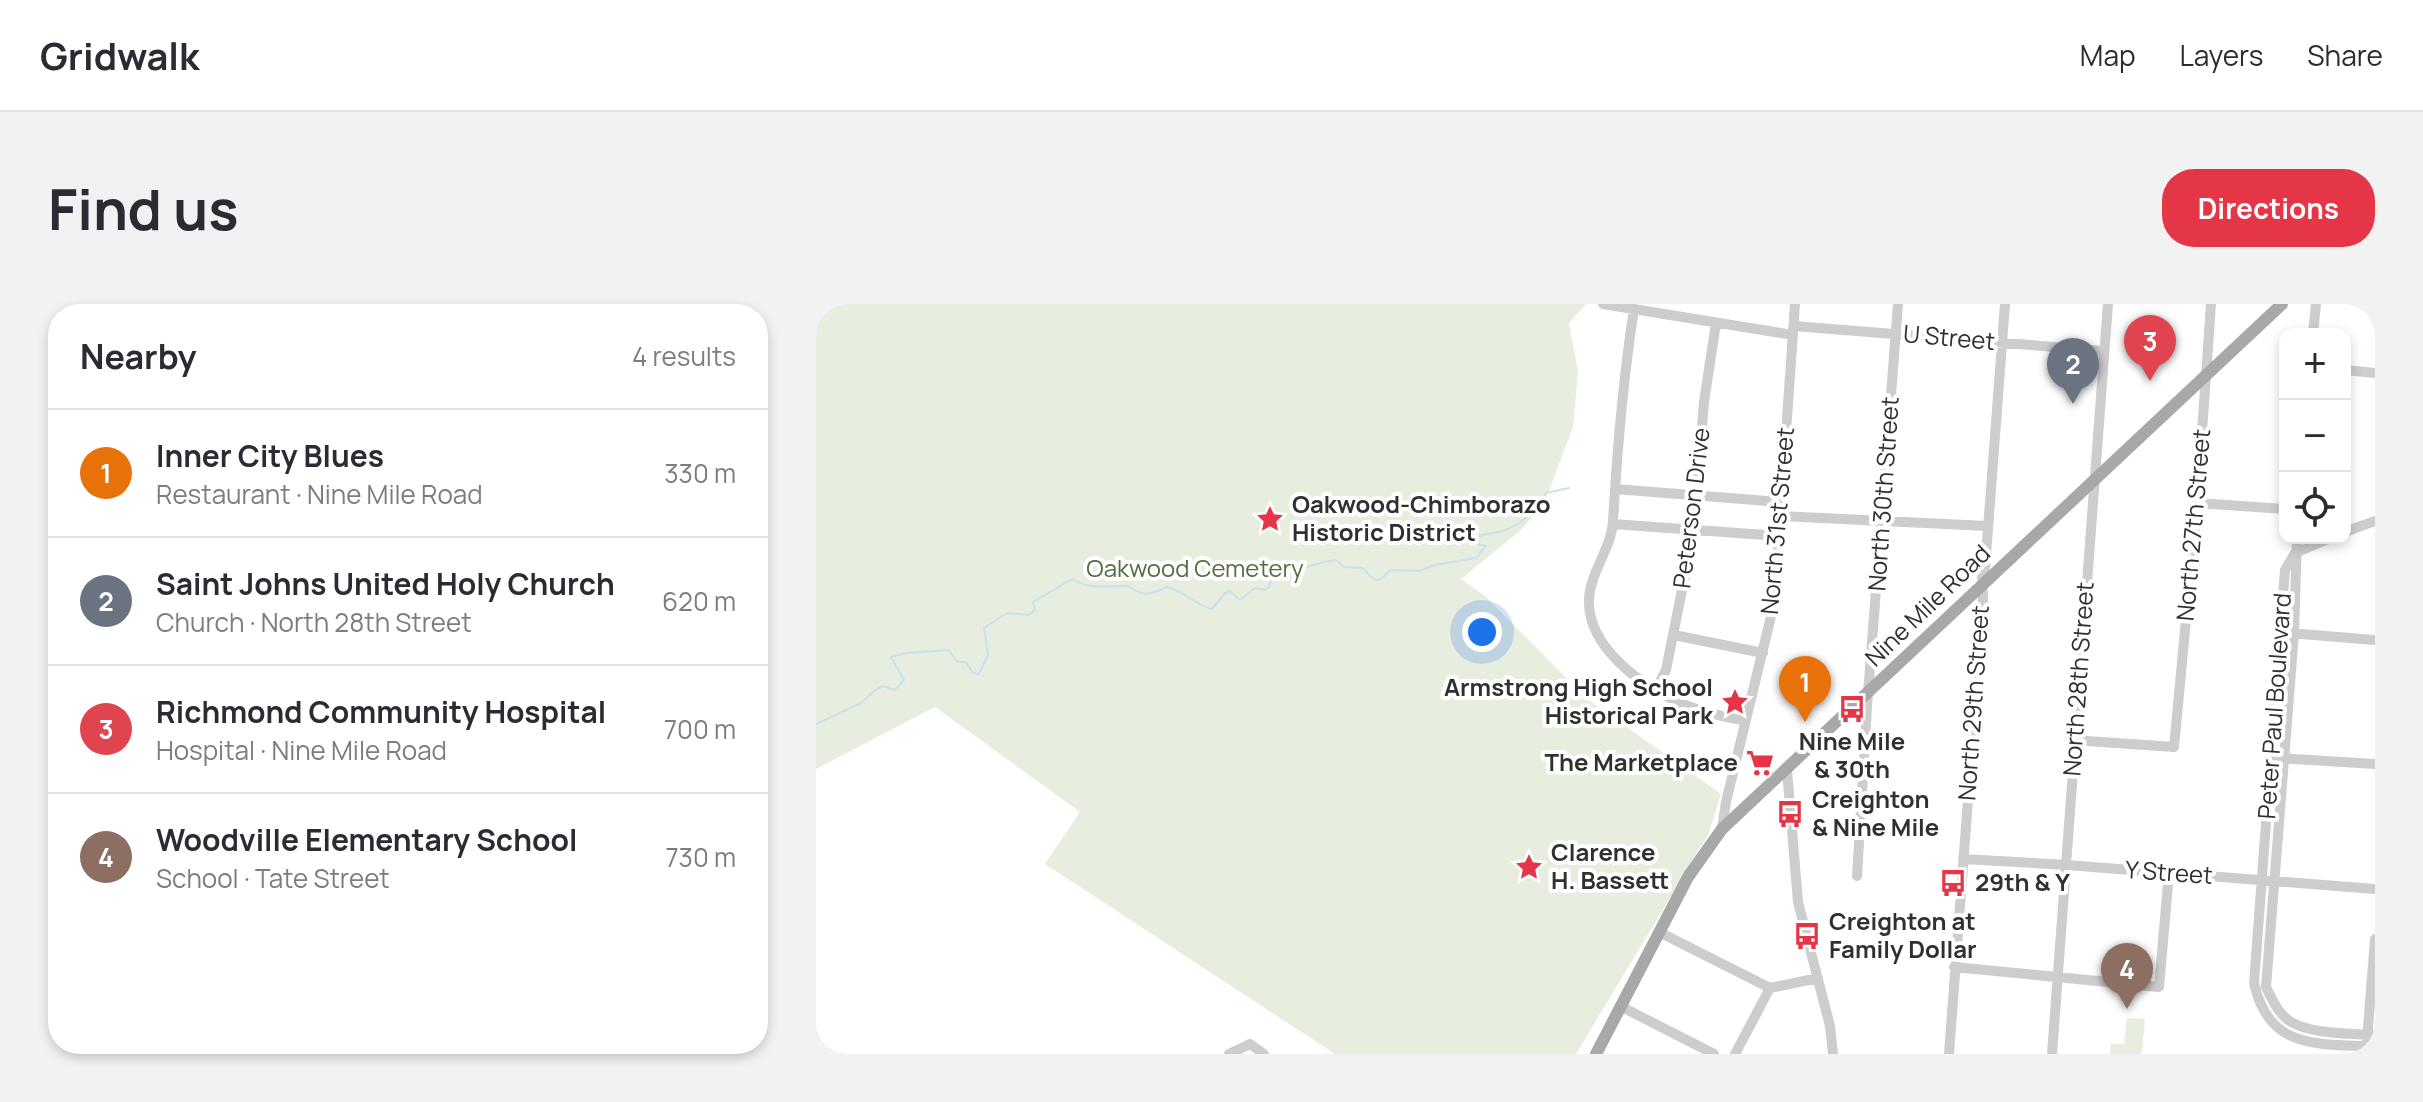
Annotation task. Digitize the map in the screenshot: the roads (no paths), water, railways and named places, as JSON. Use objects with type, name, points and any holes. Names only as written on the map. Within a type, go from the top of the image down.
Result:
[{"type":"main road","name":"Nine Mile Road","points":[[1596,1054],[1688,877],[1722,829],[2282,304]]},
{"type":"street","name":"U Street","points":[[1603,304],[1716,323],[2104,351]]},
{"type":"street","points":[[1693,318],[1694,304]]},
{"type":"street","name":"North 31st Street","points":[[1722,829],[1774,604],[1795,304]]},
{"type":"street","name":"North 30th Street","points":[[1857,876],[1898,304]]},
{"type":"street","name":"North 29th Street","points":[[1949,1054],[2005,304]]},
{"type":"street","name":"North 28th Street","points":[[2052,1054],[2073,740],[2108,304]]},
{"type":"street","name":"North 27th Street","points":[[2073,740],[2174,747],[2197,503],[2211,304]]},
{"type":"street","points":[[2314,328],[2316,304]]},
{"type":"street","points":[[1634,309],[1626,365],[1613,524],[1590,593],[1592,624],[1621,662],[1656,689],[1685,705],[1745,721]]},
{"type":"street","name":"Peterson Drive","points":[[1656,689],[1665,674],[1694,530],[1704,402],[1716,323]]},
{"type":"street","points":[[2351,371],[2375,373]]},
{"type":"street","points":[[1615,489],[1781,502]]},
{"type":"street","points":[[2197,503],[2279,509]]},
{"type":"street","points":[[1780,516],[1987,526]]},
{"type":"street","points":[[2351,530],[2375,521]]},
{"type":"street","points":[[1613,524],[1779,536]]},
{"type":"street","points":[[2295,553],[2296,544]]},
{"type":"street","points":[[2295,553],[2317,544]]},
{"type":"street","name":"Peter Paul Boulevard","points":[[2295,553],[2285,570],[2254,983],[2262,1012],[2281,1033],[2295,1040],[2371,1041]]},
{"type":"street","name":"Peter Paul Boulevard","points":[[2295,553],[2294,633],[2266,987],[2285,1018],[2295,1025],[2371,1041]]},
{"type":"street","points":[[2280,632],[2375,640]]},
{"type":"street","points":[[1674,635],[1763,653]]},
{"type":"street","points":[[2271,757],[2375,764]]},
{"type":"street","points":[[1787,770],[1798,902],[1830,1026],[1833,1054]]},
{"type":"street","name":"Y Street","points":[[1963,859],[2375,889]]},
{"type":"street","points":[[1954,967],[2159,987],[2169,873]]},
{"type":"street","points":[[1659,932],[1770,988],[1818,978]]},
{"type":"street","points":[[2371,1041],[2375,939]]},
{"type":"street","points":[[1735,1054],[1770,988]]},
{"type":"street","points":[[1620,1006],[1714,1054]]},
{"type":"street","points":[[1229,1054],[1250,1044],[1264,1054]]},
{"type":"waterway","points":[[816,724],[861,703],[883,686],[895,690],[904,680],[891,657],[949,650],[957,662],[966,662],[973,673],[979,674],[988,655],[984,628],[1007,613],[1029,615],[1035,610],[1033,602],[1072,579],[1093,586],[1128,586],[1147,594],[1167,587],[1212,609],[1225,593],[1230,591],[1240,600],[1255,588],[1265,590],[1269,587],[1272,575],[1328,561],[1336,560],[1344,567],[1362,568],[1378,580],[1391,570],[1419,571],[1476,558],[1486,546],[1477,544],[1479,537],[1519,523],[1532,513],[1546,493],[1569,488]]},
{"type":"place","name":"Richmond Community Hospital","points":[[2150,381]]},
{"type":"place","name":"Saint Johns United Holy Church","points":[[2073,404]]},
{"type":"place","name":"Oakwood-Chimborazo Historic District","points":[[1270,519]]},
{"type":"place","name":"Armstrong High School Historical Park","points":[[1735,702]]},
{"type":"place","name":"Nine Mile & 30th","points":[[1852,709]]},
{"type":"place","name":"Inner City Blues","points":[[1805,722]]},
{"type":"place","name":"The Marketplace","points":[[1760,763]]},
{"type":"place","name":"Creighton & Nine Mile","points":[[1790,814]]},
{"type":"place","name":"Clarence H. Bassett","points":[[1529,867]]},
{"type":"place","name":"29th & Y","points":[[1953,883]]},
{"type":"place","name":"Creighton at Family Dollar","points":[[1807,936]]},
{"type":"place","name":"Woodville Elementary School","points":[[2127,1009]]},
{"type":"park label","name":"Oakwood Cemetery","points":[[1195,569]]}]
